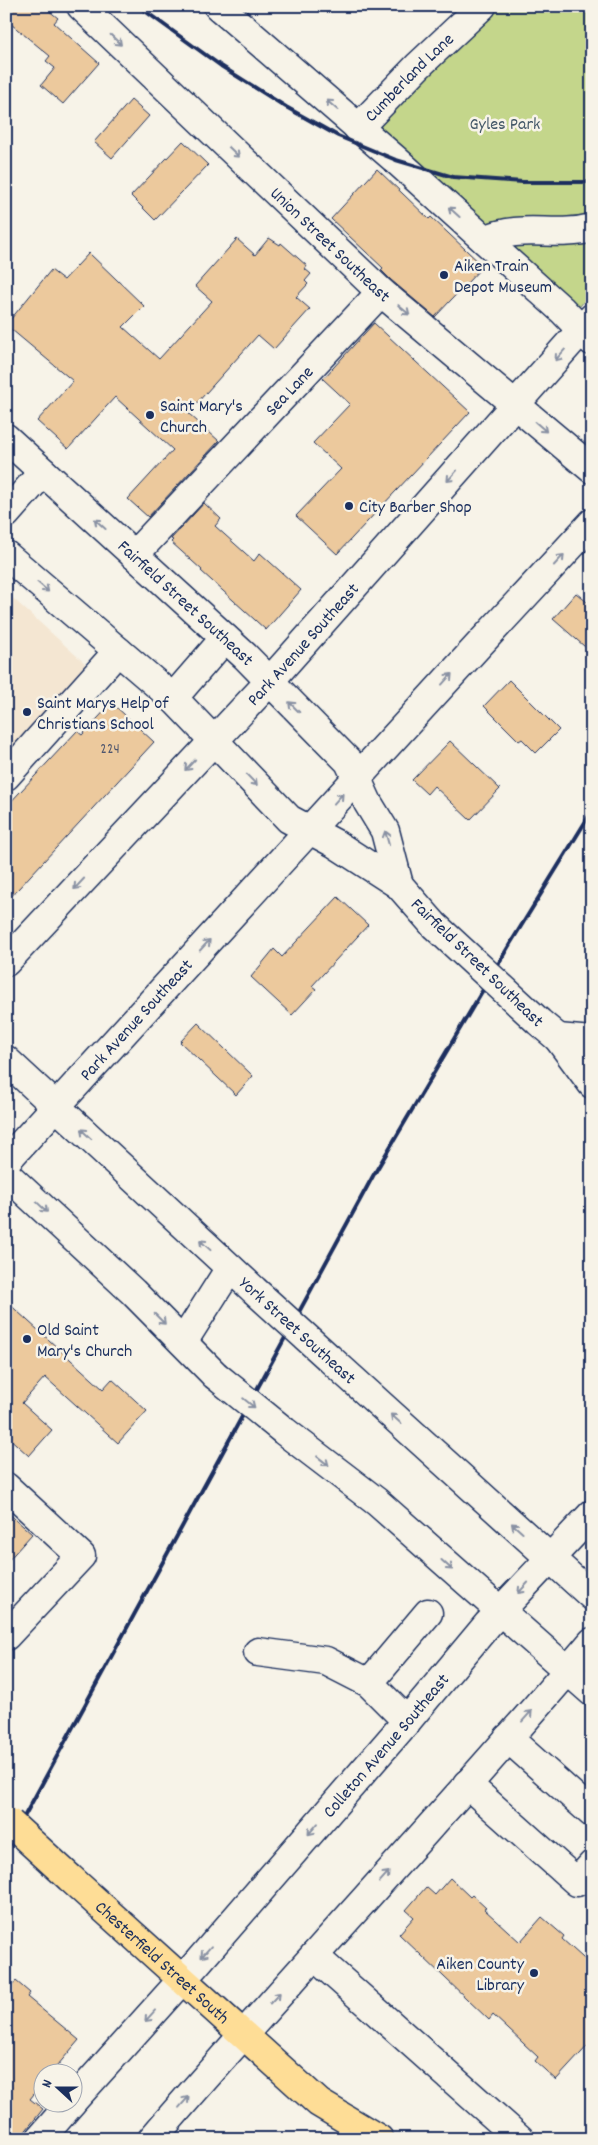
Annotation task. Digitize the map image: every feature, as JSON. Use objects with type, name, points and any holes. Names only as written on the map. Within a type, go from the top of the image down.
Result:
[{"type":"main road","name":"Chesterfield Street South","points":[[6,1820],[319,2103],[379,2139]]},
{"type":"street","name":"Union Street Southeast","points":[[81,6],[381,292],[592,469]]},
{"type":"street","points":[[218,6],[588,330]]},
{"type":"street","name":"Cumberland Lane","points":[[358,128],[418,66],[482,6]]},
{"type":"street","points":[[485,240],[500,233],[528,230],[561,232],[592,228]]},
{"type":"street","name":"Sea Lane","points":[[134,555],[381,292]]},
{"type":"street","name":"Park Avenue Southeast","points":[[6,962],[269,682],[516,405],[588,330]]},
{"type":"street","name":"Fairfield Street Southeast","points":[[6,438],[225,638],[349,762],[358,777],[368,803],[385,831],[399,885]]},
{"type":"street","points":[[6,514],[44,472]]},
{"type":"street","name":"Park Avenue Southeast","points":[[6,1162],[592,524]]},
{"type":"street","name":"Fairfield Street Southeast","points":[[6,555],[172,698],[289,819],[334,843],[399,885],[434,925],[549,1030],[592,1084]]},
{"type":"street","points":[[172,698],[225,638]]},
{"type":"street","points":[[6,776],[118,651]]},
{"type":"street","name":"Fairfield Street Southeast","points":[[549,1030],[592,1042]]},
{"type":"street","name":"York Street Southeast","points":[[6,1060],[254,1290],[592,1596]]},
{"type":"street","points":[[6,1174],[133,1292],[215,1374],[284,1431],[377,1502],[592,1692]]},
{"type":"street","points":[[183,1342],[230,1268]]},
{"type":"street","points":[[6,1487],[81,1556],[6,1636]]},
{"type":"street","name":"Colleton Avenue Southeast","points":[[82,2091],[182,1979],[500,1612],[592,1514]]},
{"type":"street","points":[[369,1683],[428,1613]]},
{"type":"street","points":[[152,2139],[242,2034],[314,1956],[592,1642]]},
{"type":"street","points":[[258,1652],[326,1662],[369,1683],[407,1721]]},
{"type":"street","points":[[508,1738],[592,1813]]},
{"type":"street","points":[[467,1784],[577,1882],[592,1866]]},
{"type":"street","points":[[314,1956],[520,2139]]},
{"type":"street","points":[[319,2103],[354,2139]]},
{"type":"street","name":"Colleton Avenue Southeast","points":[[40,2139],[63,2112]]},
{"type":"shaded area","name":"Saint Marys Help of Christians School","points":[[6,592],[89,667],[6,758]]},
{"type":"green space","name":"Gyles Park","points":[[501,6],[592,6],[592,293],[578,308],[378,125]]},
{"type":"building","points":[[6,6],[43,6],[58,18],[54,23],[99,63],[63,104],[41,85],[55,68],[46,61],[50,56],[6,20]]},
{"type":"building","points":[[131,100],[149,116],[112,158],[94,142]]},
{"type":"building","points":[[183,141],[208,165],[155,220],[131,196]]},
{"type":"building","points":[[377,169],[429,219],[431,217],[483,266],[435,317],[391,280],[381,270],[383,268],[331,219]]},
{"type":"building","points":[[269,238],[280,245],[281,243],[307,266],[305,269],[311,274],[305,281],[308,284],[296,297],[310,309],[274,349],[258,335],[188,413],[219,441],[148,517],[128,499],[173,450],[115,397],[68,449],[37,421],[73,381],[6,325],[51,270],[64,280],[89,253],[144,306],[123,327],[159,359],[212,301],[195,286],[237,239],[255,255]]},
{"type":"building","points":[[374,323],[470,412],[337,554],[296,516],[341,469],[313,443],[350,404],[323,379]]},
{"type":"building","points":[[204,503],[221,519],[215,526],[254,561],[260,553],[301,590],[266,630],[171,542],[173,540],[171,539]]},
{"type":"building","points":[[576,593],[592,606],[592,653],[553,619]]},
{"type":"building","points":[[509,680],[559,730],[536,753],[522,739],[519,741],[484,706]]},
{"type":"building","points":[[112,703],[154,742],[6,902],[6,807],[77,731],[82,735]]},
{"type":"building","points":[[450,741],[500,789],[470,820],[434,786],[427,794],[412,780]]},
{"type":"building","points":[[338,897],[368,925],[312,986],[316,989],[292,1015],[251,977],[274,949],[282,957]]},
{"type":"building","points":[[198,1023],[253,1076],[236,1095],[180,1042]]},
{"type":"building","name":"Old Saint Mary's Church","points":[[6,1301],[103,1389],[112,1379],[147,1411],[118,1443],[45,1377],[22,1403],[52,1430],[29,1456],[6,1435]]},
{"type":"building","points":[[6,1511],[32,1534],[6,1563]]},
{"type":"building","name":"Aiken County Library","points":[[450,1878],[470,1897],[472,1895],[486,1908],[484,1909],[520,1942],[542,1917],[564,1936],[562,1939],[592,1966],[592,2041],[556,2080],[535,2061],[538,2057],[493,2015],[489,2020],[399,1934],[414,1917],[406,1910],[426,1887],[435,1895]]},
{"type":"building","points":[[16,1981],[30,1993],[27,1997],[79,2040],[60,2062],[32,2062],[32,2096],[30,2099],[32,2101],[32,2112],[41,2112],[19,2139],[6,2139],[6,1993]]},
{"type":"railway","points":[[138,6],[221,66],[286,107],[338,136],[396,160],[453,177],[523,182],[592,182]]},
{"type":"railway","points":[[6,1850],[373,1176],[510,944],[592,811]]},
{"type":"place","name":"Aiken Train Depot Museum","points":[[444,275]]},
{"type":"place","name":"Saint Mary's Church","points":[[150,415]]},
{"type":"place","name":"City Barber Shop","points":[[349,506]]},
{"type":"place","name":"Saint Marys Help of Christians School","points":[[27,712]]},
{"type":"place","name":"Old Saint Mary's Church","points":[[27,1339]]},
{"type":"place","name":"Aiken County Library","points":[[534,1973]]}]
